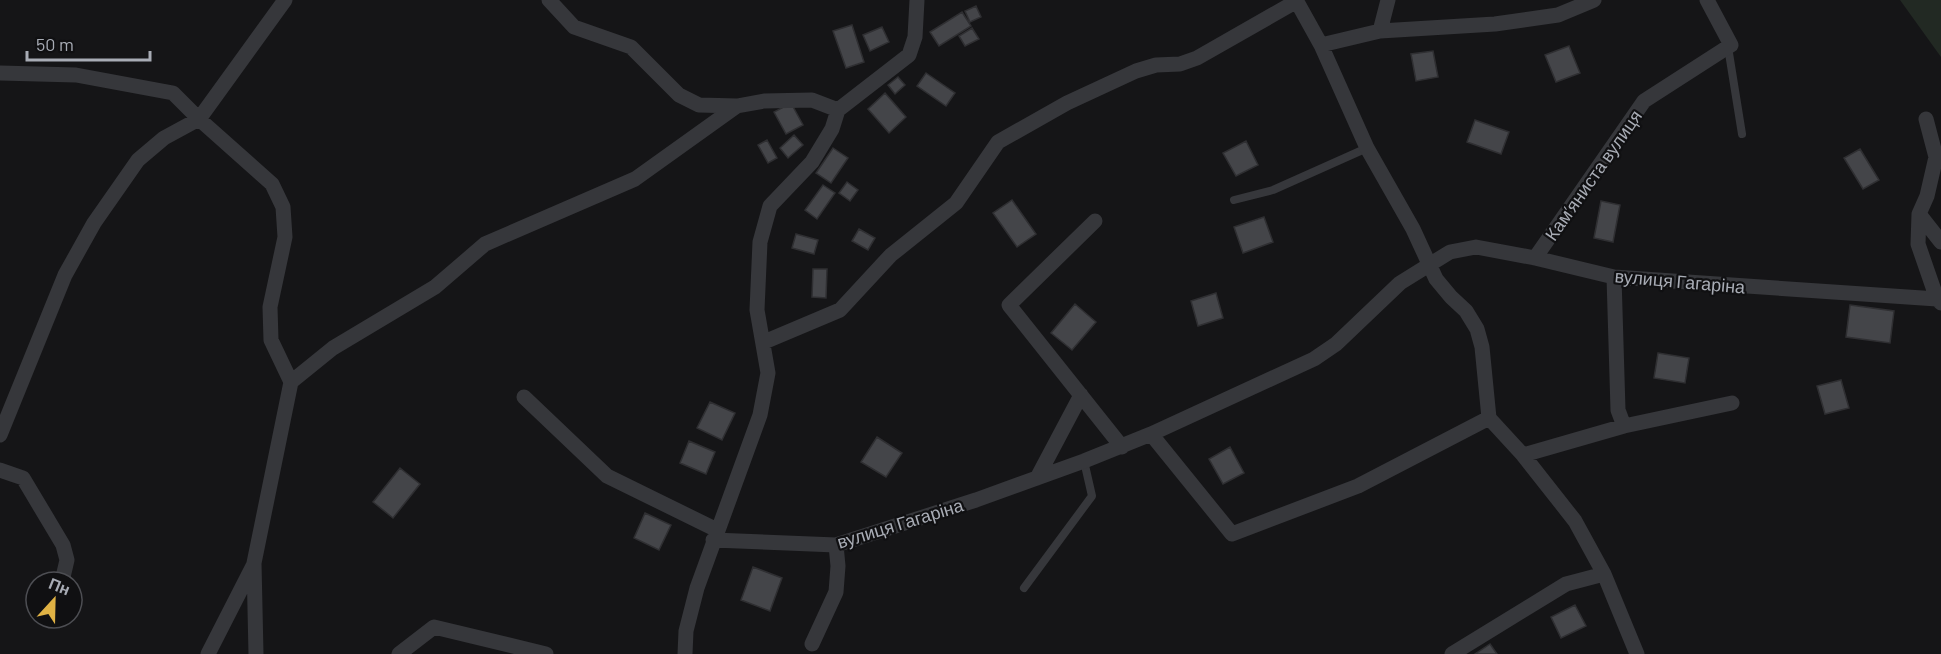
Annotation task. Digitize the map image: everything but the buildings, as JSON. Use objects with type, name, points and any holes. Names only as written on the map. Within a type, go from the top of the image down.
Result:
[{"type":"street","points":[[0,435],[65,275],[94,223],[138,160],[164,138],[199,119],[285,0]]},
{"type":"street","points":[[549,0],[574,27],[631,47],[678,95],[699,105],[737,106],[764,101],[812,100],[838,110]]},
{"type":"street","points":[[685,654],[686,631],[697,588],[760,415],[768,373],[757,310],[760,242],[770,206],[812,162],[832,129],[838,110],[909,55],[915,37],[917,0]]},
{"type":"street","points":[[1380,31],[1388,0]]},
{"type":"street","points":[[1321,45],[1380,31],[1495,24],[1558,15],[1594,0]]},
{"type":"street","points":[[1707,0],[1731,45],[1728,47]]},
{"type":"street","points":[[764,342],[840,310],[891,255],[956,203],[998,142],[1067,103],[1136,71],[1156,65],[1180,64],[1197,58],[1296,1],[1321,45],[1367,148],[1413,229],[1436,279],[1466,311],[1477,329],[1482,347],[1490,418],[1523,455],[1575,521],[1604,574],[1637,654]]},
{"type":"street","name":"Камʼяниста вулиця","points":[[1535,258],[1644,101],[1728,47]]},
{"type":"street","points":[[0,73],[76,75],[172,93],[272,184],[283,207],[285,237],[270,307],[271,340],[291,382],[254,563],[256,654]]},
{"type":"street","points":[[291,382],[333,348],[435,287],[485,244],[635,179],[737,106]]},
{"type":"street","points":[[1926,119],[1936,157],[1927,196],[1919,214],[1918,244],[1939,301]]},
{"type":"street","points":[[1919,214],[1941,242]]},
{"type":"street","points":[[1095,221],[1009,305],[1122,447]]},
{"type":"street","name":"вулиця Гагаріна","points":[[715,535],[836,545],[1084,462],[1122,447],[1314,359],[1336,344],[1400,283],[1449,252],[1476,247],[1614,277],[1939,301]]},
{"type":"street","points":[[1614,277],[1618,410],[1624,426]]},
{"type":"street","points":[[1037,478],[1081,395]]},
{"type":"street","points":[[524,397],[607,476],[715,535]]},
{"type":"street","points":[[1523,455],[1624,426],[1732,403]]},
{"type":"street","points":[[1151,434],[1232,534],[1358,486],[1490,418]]},
{"type":"street","points":[[0,470],[23,478],[63,544],[67,560],[65,570]]},
{"type":"street","points":[[812,644],[836,592],[838,566],[836,545]]},
{"type":"street","points":[[208,654],[254,563]]},
{"type":"street","points":[[1452,654],[1566,584],[1604,574]]},
{"type":"street","points":[[399,654],[434,627],[546,654]]},
{"type":"lane","points":[[1728,47],[1742,134]]},
{"type":"lane","points":[[1234,200],[1273,190],[1367,148]]},
{"type":"lane","points":[[1024,588],[1092,496],[1084,462]]},
{"type":"shaded area","points":[[1900,0],[1941,0],[1941,57]]}]
